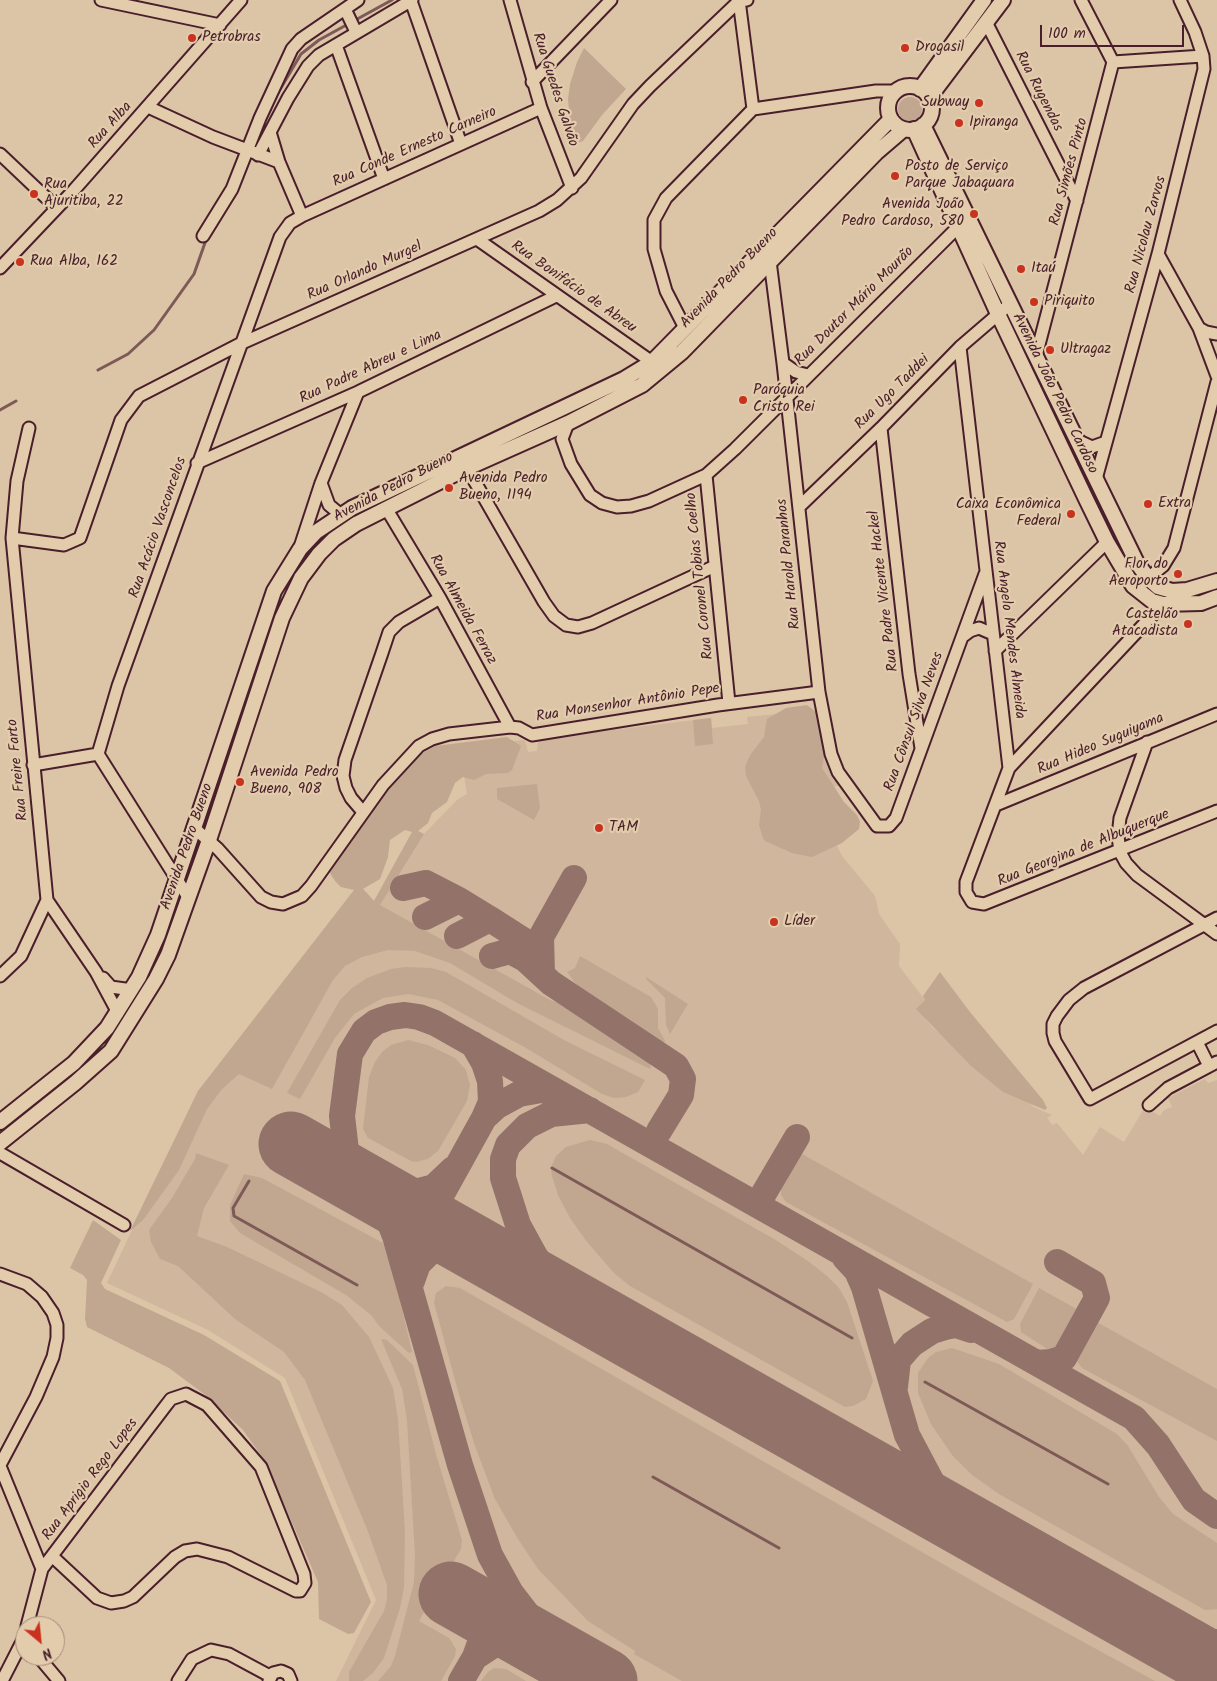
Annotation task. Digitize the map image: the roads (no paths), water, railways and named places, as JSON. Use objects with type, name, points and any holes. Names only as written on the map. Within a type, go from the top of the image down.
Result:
[{"type":"main road","points":[[925,94],[1003,0]]},
{"type":"main road","points":[[925,94],[908,86],[893,95],[888,108],[891,119],[914,128],[930,114],[925,94],[979,2]]},
{"type":"main road","name":"Avenida Pedro Bueno","points":[[0,1122],[74,1063],[118,1013],[132,990],[158,935],[183,856],[274,591],[300,549],[316,532],[341,514],[624,379],[652,362],[891,119]]},
{"type":"main road","name":"Avenida João Pedro Cardoso","points":[[914,128],[998,314],[1107,542],[1133,586],[1152,601],[1163,604],[1191,604],[1217,597]]},
{"type":"main road","name":"Avenida João Pedro Cardoso","points":[[914,128],[1010,304],[1138,563],[1148,578],[1158,587],[1172,591],[1187,590],[1217,581]]},
{"type":"main road","name":"Avenida Pedro Bueno","points":[[0,1143],[105,1057],[119,1042],[147,995],[168,954],[209,840],[282,618],[302,578],[319,554],[334,539],[386,508],[467,468],[568,423],[642,385],[661,370],[770,262],[876,153],[914,128]]},
{"type":"main road","points":[[132,990],[147,995]]},
{"type":"street","points":[[100,0],[220,25]]},
{"type":"street","name":"Rua Alba","points":[[0,268],[58,208],[241,0]]},
{"type":"street","points":[[253,154],[260,118],[292,49],[301,39],[346,11],[358,0]]},
{"type":"street","points":[[203,236],[253,154],[270,132],[308,66],[320,55],[355,31],[412,0],[461,144]]},
{"type":"street","name":"Rua Guedes Galvão","points":[[510,0],[532,82],[572,188]]},
{"type":"street","points":[[532,82],[611,0]]},
{"type":"street","points":[[1081,0],[1113,62],[1203,56]]},
{"type":"street","name":"Rua Nicolau Zarvos","points":[[1096,479],[1158,254],[1204,69],[1203,56],[1180,0]]},
{"type":"street","points":[[741,1],[753,109]]},
{"type":"street","name":"Rua Orlando Murgel","points":[[12,538],[64,545],[76,541],[83,532],[121,420],[131,404],[139,396],[240,344],[539,211],[558,200],[582,178],[633,104],[741,1]]},
{"type":"street","points":[[346,11],[355,31]]},
{"type":"street","name":"Rua Rugendas","points":[[986,22],[1078,201]]},
{"type":"street","points":[[336,45],[384,179]]},
{"type":"street","name":"Rua Simões Pinto","points":[[1036,356],[1113,62]]},
{"type":"street","points":[[685,328],[666,291],[654,248],[654,220],[666,198],[753,109],[876,92],[893,95]]},
{"type":"street","points":[[148,107],[253,154],[279,162]]},
{"type":"street","name":"Rua Conde Ernesto Carneiro","points":[[302,216],[541,108]]},
{"type":"street","points":[[270,132],[279,162],[302,216]]},
{"type":"street","points":[[0,154],[58,208]]},
{"type":"street","points":[[0,165],[15,168]]},
{"type":"street","name":"Rua Acácio Vasconcelos","points":[[98,754],[118,686],[280,237],[290,222],[302,216]]},
{"type":"street","name":"Rua Doutor Mário Mourão","points":[[568,423],[562,439],[571,464],[590,494],[602,503],[617,507],[631,506],[649,501],[706,475],[958,227]]},
{"type":"street","name":"Rua Bonifácio de Abreu","points":[[477,238],[556,296],[652,362]]},
{"type":"street","points":[[1158,254],[1199,328],[1217,376]]},
{"type":"street","name":"Rua Harold Paranhos","points":[[770,262],[784,363],[786,397],[800,506],[819,692],[831,754],[838,772],[878,826],[889,826],[896,818]]},
{"type":"street","name":"Rua Padre Abreu e Lima","points":[[198,463],[358,392],[556,296]]},
{"type":"street","name":"Rua Ugo Taddei","points":[[800,506],[881,428],[960,347],[1010,304]]},
{"type":"street","points":[[1199,328],[1206,332],[1217,334]]},
{"type":"street","name":"Rua Angelo Mendes Almeida","points":[[960,347],[985,574],[1010,768]]},
{"type":"street","points":[[784,363],[790,369],[808,375]]},
{"type":"street","points":[[1148,578],[1163,566],[1174,548],[1205,421],[1217,382]]},
{"type":"street","points":[[300,549],[321,483],[358,392]]},
{"type":"street","points":[[1205,421],[1217,411]]},
{"type":"street","points":[[764,419],[777,418],[789,424]]},
{"type":"street","name":"Rua Freire Farto","points":[[0,976],[25,950],[47,900],[12,538],[17,481],[29,428]]},
{"type":"street","name":"Rua Padre Vicente Hackel","points":[[881,428],[908,664],[921,750]]},
{"type":"street","points":[[1077,440],[1092,447],[1106,442]]},
{"type":"street","points":[[467,468],[544,602],[554,616],[566,625],[578,627],[592,623],[714,566]]},
{"type":"street","name":"Rua Coronel Tobias Coelho","points":[[706,475],[729,703]]},
{"type":"street","points":[[321,483],[329,505],[341,514]]},
{"type":"street","name":"Rua Almeida Ferraz","points":[[386,508],[440,598],[510,727]]},
{"type":"street","points":[[995,651],[1107,542]]},
{"type":"street","name":"Rua Cônsul Silva Neves","points":[[896,818],[985,574]]},
{"type":"street","points":[[363,812],[351,798],[343,776],[345,760],[382,653],[390,632],[399,622],[440,598]]},
{"type":"street","points":[[996,806],[1010,768],[1163,604]]},
{"type":"street","points":[[971,612],[980,608],[990,612]]},
{"type":"street","points":[[962,637],[970,631],[979,628],[993,634]]},
{"type":"street","name":"Rua Monsenhor Antônio Pepe","points":[[193,827],[209,840],[261,897],[271,902],[283,904],[302,896],[312,886],[383,785],[419,746],[432,739],[449,734],[510,727],[520,728],[532,735],[729,703],[819,692]]},
{"type":"street","name":"Rua Hideo Suguiyama","points":[[996,806],[1217,714]]},
{"type":"street","points":[[1146,742],[1120,818],[1118,836],[1120,852],[1126,863],[1137,875],[1217,934]]},
{"type":"street","points":[[33,765],[98,754],[188,897]]},
{"type":"street","name":"Rua Georgina de Albuquerque","points":[[996,806],[966,882],[966,892],[972,902],[984,904],[1120,852],[1217,811]]},
{"type":"street","points":[[158,850],[171,858],[183,856]]},
{"type":"street","points":[[47,900],[96,972],[118,1013]]},
{"type":"street","points":[[1217,918],[1077,994],[1069,1000],[1053,1024],[1055,1041],[1090,1099],[1217,1031]]},
{"type":"street","points":[[96,972],[112,986],[132,990]]},
{"type":"street","points":[[1150,1104],[1168,1088],[1213,1064],[1197,1042]]},
{"type":"street","points":[[0,1153],[124,1225]]},
{"type":"street","points":[[0,1274],[27,1284],[42,1297],[53,1313],[57,1338],[53,1357],[36,1397],[0,1466],[42,1569],[30,1616]]},
{"type":"street","name":"Rua Aprigio Rego Lopes","points":[[42,1569],[53,1557],[164,1408],[179,1395],[193,1396],[207,1405],[261,1467],[304,1574],[305,1583],[302,1588],[296,1591],[228,1557],[196,1549],[185,1551],[174,1557],[133,1597],[124,1602],[112,1603],[97,1598],[53,1557]]},
{"type":"street","points":[[178,1681],[192,1659],[212,1650],[230,1654],[270,1678],[281,1670],[288,1674],[291,1681]]},
{"type":"street","points":[[2,1681],[15,1657]]},
{"type":"street","points":[[46,1666],[59,1681]]},
{"type":"waterway","points":[[275,98],[301,54],[319,40],[392,0]]},
{"type":"waterway","points":[[98,370],[128,354],[154,330],[194,274],[206,240]]},
{"type":"waterway","points":[[0,410],[16,401]]},
{"type":"waterway","points":[[552,1168],[852,1338]]},
{"type":"waterway","points":[[249,1181],[233,1208],[234,1216],[357,1285]]},
{"type":"waterway","points":[[925,1382],[1108,1484]]},
{"type":"waterway","points":[[653,1477],[779,1548]]},
{"type":"place","name":"Petrobras","points":[[192,38]]},
{"type":"place","name":"Drogasil","points":[[905,48]]},
{"type":"place","name":"Subway","points":[[979,103]]},
{"type":"place","name":"Ipiranga","points":[[959,123]]},
{"type":"place","name":"Posto de Serviço Parque Jabaquara","points":[[895,176]]},
{"type":"place","name":"Rua Ajuritiba, 22","points":[[34,194]]},
{"type":"place","name":"Avenida João Pedro Cardoso, 580","points":[[974,214]]},
{"type":"place","name":"Rua Alba, 162","points":[[20,262]]},
{"type":"place","name":"Itaú","points":[[1021,269]]},
{"type":"place","name":"Piriquito","points":[[1034,302]]},
{"type":"place","name":"Ultragaz","points":[[1050,350]]},
{"type":"place","name":"Paróquia Cristo Rei","points":[[743,400]]},
{"type":"place","name":"Avenida Pedro Bueno, 1194","points":[[449,488]]},
{"type":"place","name":"Extra","points":[[1148,504]]},
{"type":"place","name":"Caixa Econômica Federal","points":[[1071,514]]},
{"type":"place","name":"Flor do Aeroporto","points":[[1178,574]]},
{"type":"place","name":"Castelão Atacadista","points":[[1188,624]]},
{"type":"place","name":"Avenida Pedro Bueno, 908","points":[[240,782]]},
{"type":"place","name":"TAM","points":[[599,828]]},
{"type":"place","name":"Líder","points":[[774,922]]}]
